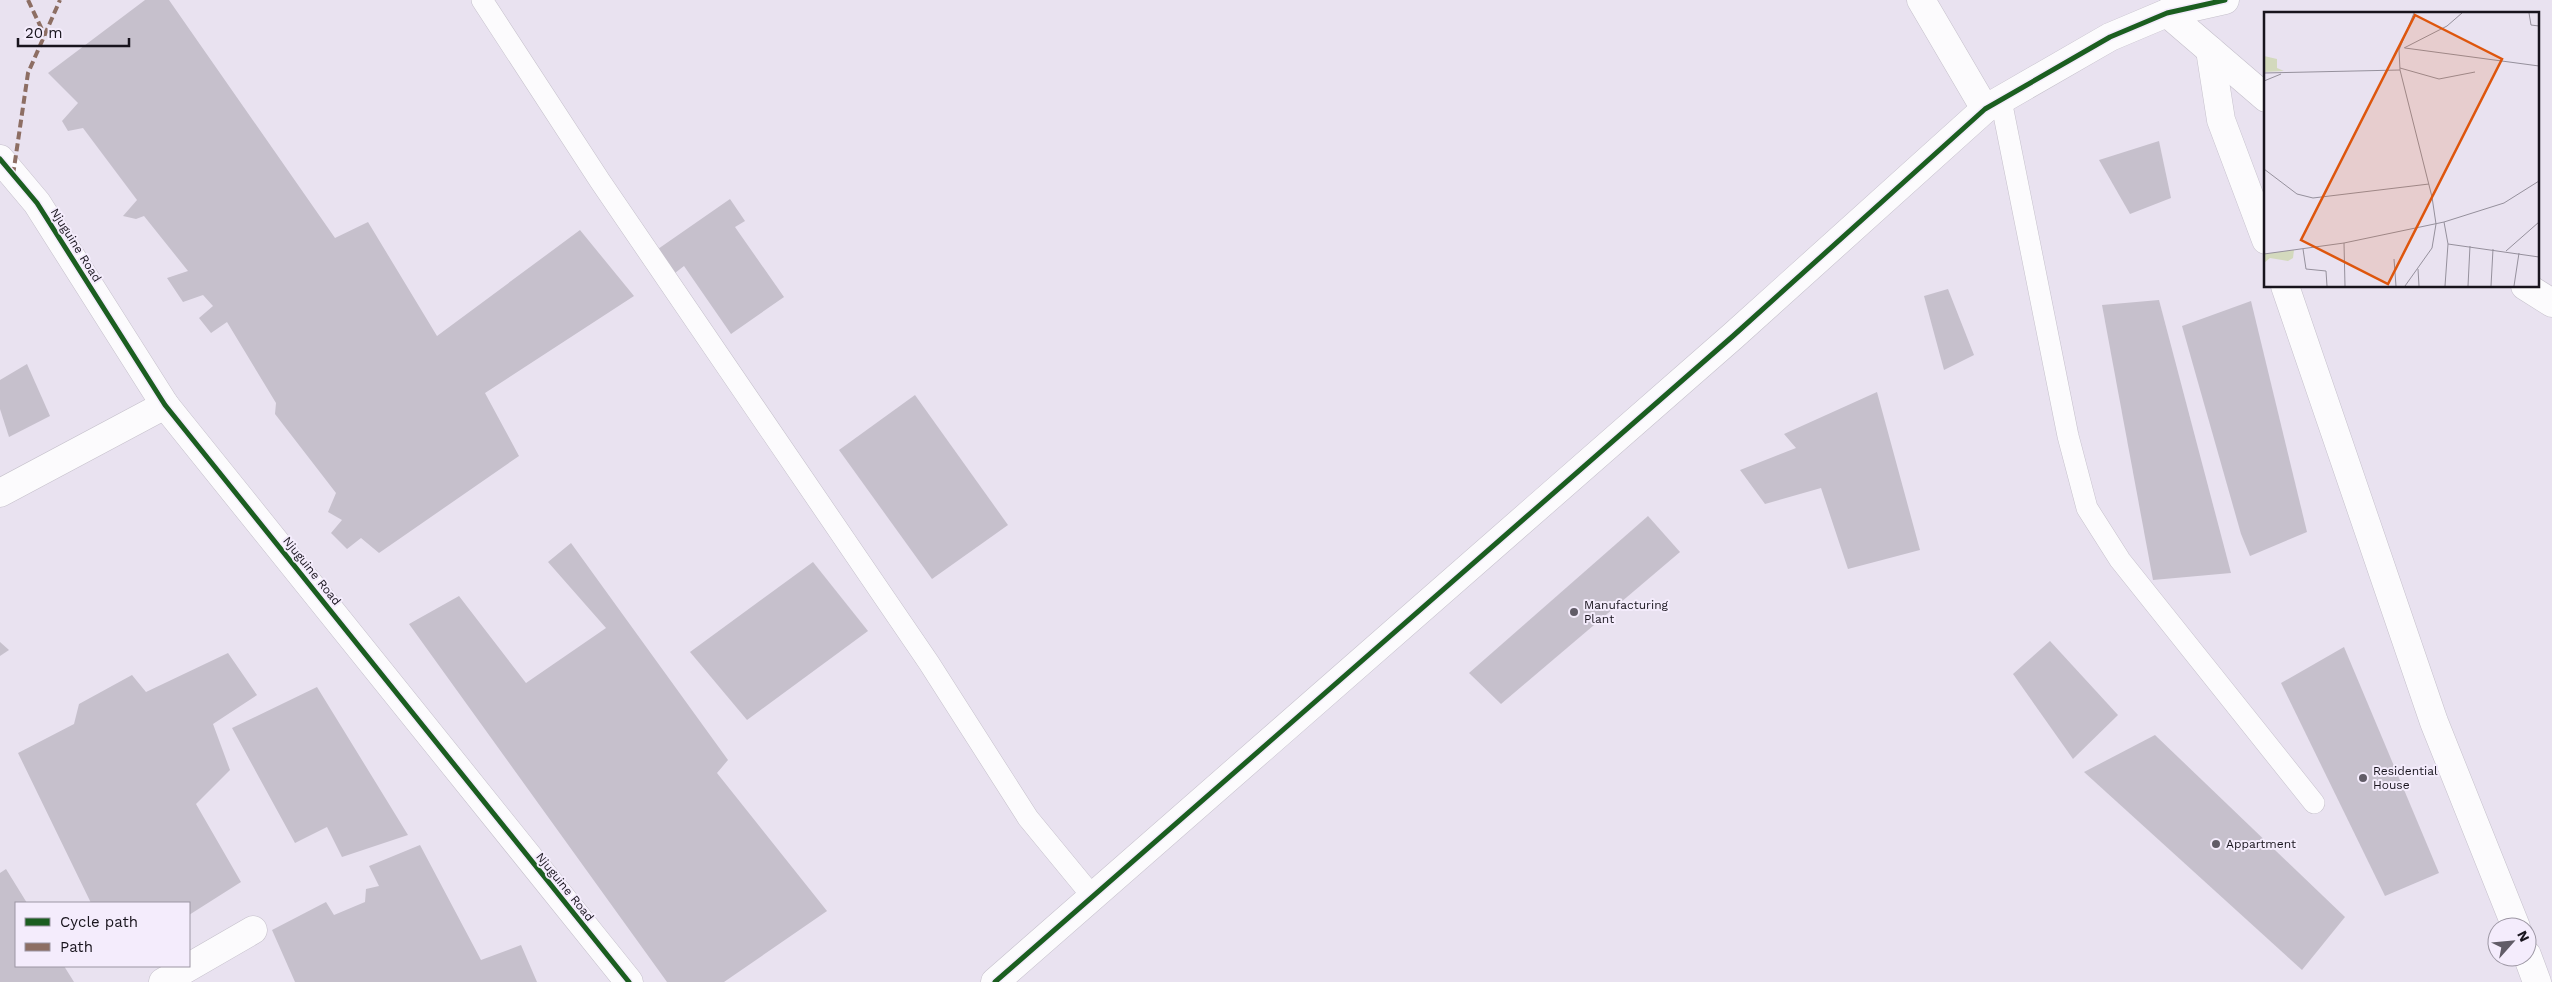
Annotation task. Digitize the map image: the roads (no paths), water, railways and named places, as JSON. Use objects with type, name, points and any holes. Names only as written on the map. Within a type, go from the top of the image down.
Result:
[{"type":"street","points":[[1921,0],[1993,105]]},
{"type":"street","points":[[995,982],[1726,343],[1993,105],[2110,37],[2167,13],[2225,0]]},
{"type":"street","points":[[2167,13],[2264,96]]},
{"type":"street","points":[[2210,50],[2222,120],[2264,235]]},
{"type":"street","name":"Njuguine Road","points":[[0,159],[37,203],[166,405],[628,982]]},
{"type":"street","points":[[2286,288],[2434,722],[2512,917]]},
{"type":"street","points":[[2528,288],[2552,303]]},
{"type":"street","points":[[0,493],[166,405]]},
{"type":"street","points":[[190,966],[253,930]]},
{"type":"street","points":[[163,982],[189,967]]},
{"type":"street","points":[[2531,967],[2537,982]]},
{"type":"lane","points":[[482,0],[600,181],[928,663],[1028,818],[1093,897]]},
{"type":"lane","points":[[1993,105],[2068,436],[2087,508],[2120,560],[2314,803]]},
{"type":"place","name":"Manufacturing Plant","points":[[1574,612]]},
{"type":"place","name":"Residential House","points":[[2363,778]]},
{"type":"place","name":"Appartment","points":[[2216,844]]}]
